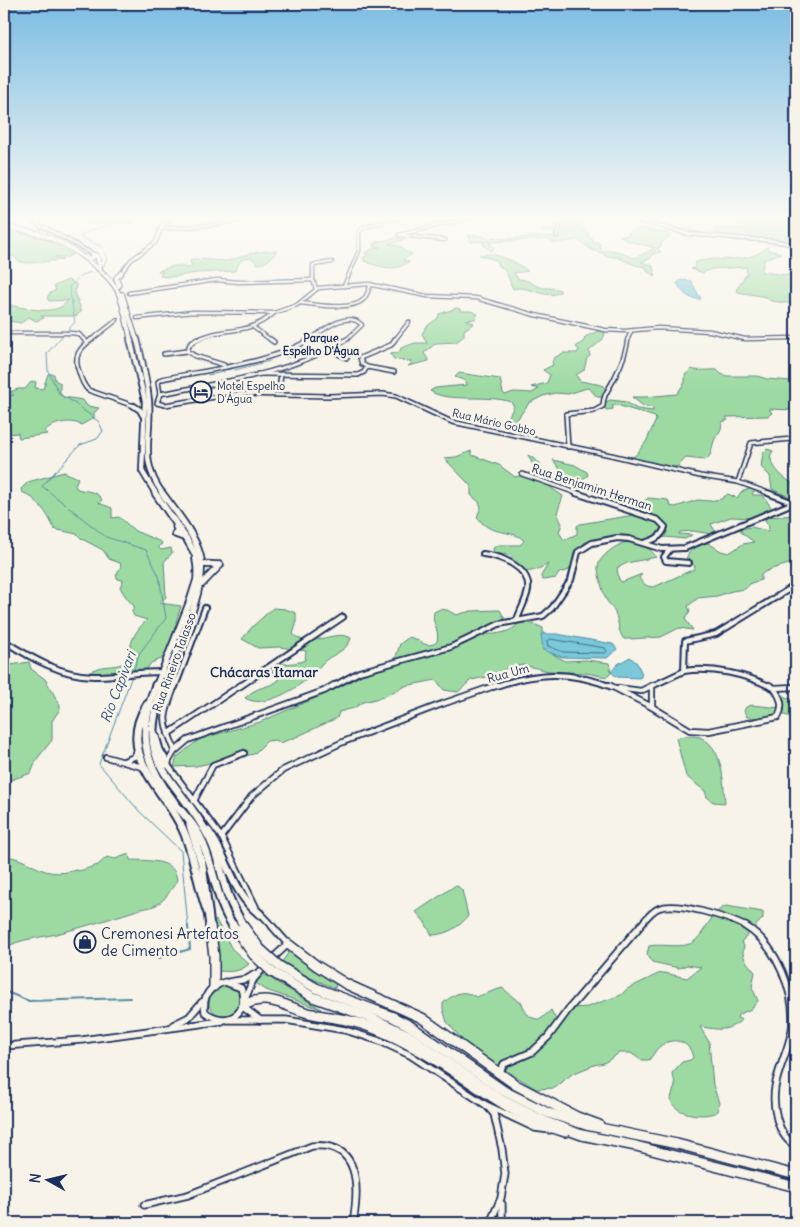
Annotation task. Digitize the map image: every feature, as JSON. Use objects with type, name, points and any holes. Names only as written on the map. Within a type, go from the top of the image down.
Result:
[{"type":"highway","points":[[105,274],[115,284],[124,309],[130,317],[137,318]]},
{"type":"highway","points":[[108,274],[119,286]]},
{"type":"highway","points":[[119,274],[116,278],[142,383],[147,415],[142,471],[178,530],[175,534],[186,538],[195,554],[197,579],[150,701],[138,721],[138,749],[142,767],[180,822],[191,848],[200,890],[208,914]]},
{"type":"highway","points":[[116,320],[121,316],[124,309]]},
{"type":"highway","points":[[116,320],[122,318],[128,324],[141,354],[151,400],[157,403]]},
{"type":"highway","points":[[128,324],[130,319],[137,318]]},
{"type":"highway","points":[[146,380],[148,471],[197,543],[202,564],[201,580],[197,595]]},
{"type":"highway","points":[[134,406],[142,406],[144,401]]},
{"type":"highway","points":[[147,415],[151,406],[157,403]]},
{"type":"highway","points":[[134,406],[147,415]]},
{"type":"highway","points":[[202,564],[220,565],[205,579],[197,595],[160,690],[152,726],[155,754],[167,780],[213,836],[243,901],[260,914]]},
{"type":"highway","points":[[150,701],[144,734],[147,754],[161,784],[199,835],[206,851],[217,894],[228,919],[257,952],[313,997],[369,1017],[406,1034],[500,1099],[546,1122],[582,1135]]},
{"type":"highway","points":[[152,726],[159,750],[167,764]]},
{"type":"highway","points":[[199,820],[210,839],[227,892],[237,915],[257,952]]},
{"type":"highway","points":[[189,821],[202,864],[214,956],[214,986]]},
{"type":"highway","points":[[288,944],[317,966],[346,984],[422,1018],[516,1085],[557,1107],[611,1130]]},
{"type":"highway","points":[[276,969],[316,988],[393,1017],[410,1026],[482,1077],[530,1105],[565,1119],[796,1175]]},
{"type":"highway","points":[[244,1004],[258,998],[267,999],[307,1012],[347,1020],[389,1034],[426,1054],[500,1105],[541,1125],[636,1146],[796,1187]]},
{"type":"street","points":[[313,274],[316,289]]},
{"type":"street","points":[[344,286],[349,274]]},
{"type":"street","points":[[129,294],[217,280],[239,282],[313,280]]},
{"type":"street","points":[[300,303],[342,305],[359,302],[363,300],[370,284]]},
{"type":"street","points":[[187,351],[192,342],[203,336],[253,327],[274,314],[300,303],[316,289],[370,284],[427,296],[471,297],[604,330],[658,328],[710,331],[745,339],[796,338]]},
{"type":"street","points":[[137,318],[193,312],[274,314]]},
{"type":"street","points":[[157,403],[160,394],[158,382],[162,379],[286,351],[311,340],[342,319],[362,322],[360,327],[330,350],[303,362],[160,394]]},
{"type":"street","points":[[116,320],[87,343],[76,356],[76,364],[84,386],[88,390],[134,406]]},
{"type":"street","points":[[394,372],[367,367],[362,364],[360,358],[391,345],[409,322]]},
{"type":"street","points":[[253,327],[274,342]]},
{"type":"street","points":[[568,446],[566,414],[594,410],[603,406],[603,396],[610,389],[625,354],[628,336],[632,330]]},
{"type":"street","points":[[4,333],[71,333],[79,334],[87,343]]},
{"type":"street","points":[[330,350],[347,358]]},
{"type":"street","points":[[164,354],[187,351],[195,356],[226,365]]},
{"type":"street","points":[[253,374],[358,375],[364,372],[367,367]]},
{"type":"street","points":[[279,388],[280,375]]},
{"type":"street","name":"Rua Mário Gobbo","points":[[157,403],[165,405],[234,394],[329,396],[383,394],[404,398],[452,422],[700,476],[738,482],[795,503]]},
{"type":"street","points":[[738,482],[751,443],[791,439],[796,434]]},
{"type":"street","name":"Rua Benjamim Herman","points":[[522,474],[620,509],[658,520],[665,527],[664,531],[654,540]]},
{"type":"street","points":[[170,1027],[189,1017],[214,986],[247,978],[257,973],[288,944],[260,914],[247,893],[232,856],[221,837],[167,764],[175,752],[196,736],[324,691],[359,672],[451,647],[499,624],[537,618],[552,608],[571,580],[574,573],[576,556],[584,546],[600,540],[617,538],[629,539],[654,547],[685,548],[795,503]]},
{"type":"street","points":[[644,543],[654,540],[654,547]]},
{"type":"street","points":[[670,549],[664,557],[666,562],[689,563]]},
{"type":"street","points":[[483,554],[497,556],[512,564],[525,577],[528,588],[517,620]]},
{"type":"street","points":[[684,671],[682,665],[686,653],[685,641],[716,634],[796,586]]},
{"type":"street","name":"Rua Rineiro Talasso","points":[[175,752],[164,722],[164,714],[204,608]]},
{"type":"street","points":[[168,734],[343,617]]},
{"type":"street","points":[[4,641],[41,662],[78,674],[92,676],[138,671],[161,672]]},
{"type":"street","points":[[610,686],[635,691],[652,687],[684,671],[697,669],[716,671],[760,682],[774,688],[796,687]]},
{"type":"street","name":"Rua Um","points":[[221,837],[252,796],[283,770],[343,742],[442,704],[527,677],[565,674],[587,678],[610,686],[652,707],[690,730],[709,731],[778,716],[782,704],[774,688]]},
{"type":"street","points":[[652,687],[652,707]]},
{"type":"street","points":[[124,761],[134,757],[138,749]]},
{"type":"street","points":[[159,750],[165,753],[175,752]]},
{"type":"street","points":[[194,801],[214,766],[244,753]]},
{"type":"street","points":[[106,757],[142,767]]},
{"type":"street","points":[[188,794],[198,792]]},
{"type":"street","points":[[499,1073],[504,1064],[532,1052],[548,1036],[653,911],[665,905],[700,911],[748,928],[765,945],[777,961],[784,975],[792,1025],[772,1089],[779,1128],[787,1139],[796,1146]]},
{"type":"street","points":[[203,1000],[205,1012],[215,1020],[224,1021],[236,1016],[244,1004],[257,973]]},
{"type":"street","points":[[225,982],[241,988],[244,1004],[260,1020]]},
{"type":"street","points":[[4,1046],[82,1040],[224,1021],[286,1020],[345,1030],[380,1041],[410,1055],[486,1105],[535,1128],[557,1130]]},
{"type":"street","points":[[486,1105],[496,1122],[505,1167],[502,1223]]},
{"type":"street","points":[[144,1204],[188,1195],[312,1146],[330,1144],[347,1158],[356,1182],[357,1196],[353,1223]]},
{"type":"street","points":[[490,1223],[502,1201]]},
{"type":"green space","points":[[160,274],[189,274],[171,277],[159,276]]},
{"type":"green space","points":[[507,274],[515,274],[518,279],[541,287],[561,291],[550,295],[519,288],[513,289]]},
{"type":"green space","points":[[746,274],[796,276],[796,304],[771,301],[766,297],[736,290]]},
{"type":"green space","points":[[68,280],[76,284],[75,295],[80,306],[79,310],[82,311],[76,316],[41,316],[44,318],[36,321],[29,317],[21,323],[4,320],[4,316],[8,313],[4,313],[4,305],[39,310],[56,309],[63,306],[68,300],[49,301],[47,298],[49,294],[56,290],[54,286]]},
{"type":"green space","points":[[457,308],[460,311],[471,311],[478,314],[475,319],[466,320],[474,323],[464,330],[464,336],[456,342],[436,343],[424,353],[429,361],[408,366],[413,362],[394,359],[390,354],[399,353],[401,348],[415,343],[427,343],[422,334],[426,327],[438,318],[439,314]]},
{"type":"green space","points":[[601,330],[605,333],[603,339],[589,351],[590,356],[587,358],[584,370],[576,375],[580,381],[602,385],[609,393],[607,397],[597,397],[587,388],[568,394],[555,393],[543,396],[529,403],[513,425],[509,423],[508,418],[514,406],[511,402],[447,397],[430,391],[435,388],[467,385],[466,381],[455,377],[459,373],[500,379],[505,395],[514,392],[532,393],[539,389],[531,387],[547,383],[550,375],[543,370],[553,365],[554,358],[563,353],[577,353],[579,350],[576,347],[584,341],[585,337]]},
{"type":"green space","points":[[692,369],[717,370],[727,376],[757,376],[767,379],[791,381],[796,374],[796,410],[769,409],[772,413],[768,416],[726,417],[728,420],[722,422],[711,454],[705,460],[686,458],[678,466],[671,468],[626,458],[635,456],[646,442],[656,420],[655,417],[617,405],[613,405],[613,409],[607,410],[602,407],[604,403],[610,400],[626,402],[637,409],[653,411],[653,408],[643,406],[632,397],[677,394],[685,382],[685,375]]},
{"type":"green space","points":[[48,374],[54,374],[55,380],[60,383],[60,393],[63,397],[83,400],[87,406],[99,408],[94,413],[94,418],[81,425],[72,422],[57,424],[44,431],[48,434],[19,438],[18,433],[4,434],[4,397],[14,395],[10,392],[25,389],[32,381],[36,382],[35,388],[43,389]]},
{"type":"green space","points":[[767,449],[773,451],[770,456],[776,470],[796,485],[796,500],[772,489],[770,476],[761,467],[763,453]]},
{"type":"green space","points":[[471,451],[472,455],[499,465],[515,477],[536,471],[528,455],[540,463],[544,479],[551,488],[563,496],[557,513],[562,524],[559,532],[564,540],[577,534],[577,526],[580,524],[634,515],[634,509],[648,498],[668,500],[670,506],[675,507],[698,500],[721,499],[728,494],[737,498],[741,492],[752,488],[756,490],[752,493],[753,495],[763,495],[772,509],[752,518],[731,517],[711,524],[715,531],[712,534],[693,531],[680,532],[679,534],[692,535],[685,539],[666,537],[650,541],[621,539],[585,542],[575,553],[573,565],[569,570],[559,573],[556,578],[543,580],[541,576],[548,564],[532,571],[524,571],[509,555],[494,553],[493,548],[499,545],[520,545],[524,541],[512,534],[490,529],[477,517],[481,507],[479,502],[471,495],[471,486],[444,458],[456,457]]},
{"type":"green space","points":[[553,460],[575,465],[587,472],[588,475],[582,480],[563,482],[563,473]]},
{"type":"green space","points":[[64,472],[78,478],[75,485],[77,489],[98,495],[102,500],[99,503],[112,508],[112,518],[119,517],[135,531],[161,542],[162,544],[158,547],[161,550],[171,548],[172,553],[164,562],[166,597],[159,603],[181,606],[176,622],[177,634],[161,659],[151,663],[146,670],[116,674],[89,674],[99,668],[121,664],[126,661],[131,656],[130,651],[134,636],[147,620],[134,616],[132,612],[134,606],[120,587],[123,580],[118,579],[116,576],[121,566],[120,563],[109,559],[103,550],[82,539],[77,534],[54,529],[42,507],[33,498],[22,492],[21,489],[28,482]]},
{"type":"green space","points":[[796,515],[796,561],[764,572],[761,575],[761,580],[751,583],[745,589],[717,596],[698,598],[688,606],[690,611],[685,619],[693,630],[679,628],[661,637],[624,639],[614,611],[605,597],[598,568],[602,558],[613,548],[630,541],[639,543],[651,551],[656,557],[627,563],[617,568],[619,580],[622,582],[642,574],[639,578],[642,582],[654,587],[694,569],[695,566],[686,559],[697,545],[708,543],[721,551],[729,553],[743,544],[754,542],[742,533],[740,529],[751,527],[768,531],[769,526],[765,520],[768,517]]},
{"type":"green space","points":[[273,608],[285,609],[296,613],[296,625],[293,634],[299,639],[314,640],[337,636],[351,638],[347,646],[324,661],[307,680],[290,691],[271,699],[253,701],[245,698],[254,691],[279,680],[277,675],[272,672],[273,667],[305,660],[306,651],[279,647],[258,648],[242,639]]},
{"type":"green space","points":[[440,609],[447,610],[456,615],[471,611],[500,610],[506,621],[485,632],[486,634],[504,632],[512,629],[519,623],[534,624],[543,628],[543,643],[549,652],[565,661],[586,660],[609,663],[611,673],[607,677],[586,673],[549,671],[523,665],[509,667],[492,676],[471,680],[458,692],[444,690],[436,680],[405,686],[383,697],[363,702],[354,708],[339,712],[337,718],[294,738],[280,743],[276,740],[267,741],[254,754],[196,766],[174,767],[177,757],[200,739],[260,722],[327,693],[362,675],[381,669],[384,666],[393,666],[400,644],[409,637],[429,645],[437,642],[438,637],[433,616],[434,612]]},
{"type":"green space","points":[[4,662],[11,665],[29,662],[31,669],[45,679],[60,705],[60,709],[52,721],[52,740],[37,759],[31,773],[5,782],[4,717],[7,713],[4,713]]},
{"type":"green space","points":[[782,694],[787,698],[796,700],[796,718],[780,714],[763,718],[747,717],[744,711],[746,707],[752,705],[780,708]]},
{"type":"green space","points":[[684,736],[700,737],[714,749],[721,766],[725,803],[713,802],[707,797],[705,791],[686,776],[676,738]]},
{"type":"green space","points":[[129,854],[130,860],[160,862],[172,868],[177,881],[162,901],[153,906],[100,922],[53,935],[24,940],[4,949],[4,860],[6,856],[54,873],[79,871],[98,865],[107,857],[115,859]]},
{"type":"green space","points":[[456,885],[462,890],[468,916],[452,930],[432,935],[416,912]]},
{"type":"green space","points":[[726,906],[763,912],[763,918],[741,942],[744,946],[745,960],[755,972],[752,987],[758,1001],[751,1009],[738,1015],[737,1018],[742,1020],[731,1027],[717,1029],[700,1027],[709,1042],[713,1085],[719,1103],[718,1111],[708,1115],[687,1113],[681,1111],[672,1103],[671,1098],[675,1084],[672,1073],[682,1062],[691,1060],[693,1057],[691,1051],[684,1043],[674,1041],[664,1044],[658,1048],[649,1060],[641,1060],[631,1053],[619,1053],[604,1063],[572,1074],[555,1088],[536,1089],[464,1042],[447,1022],[443,1003],[459,993],[467,993],[476,997],[502,988],[522,1003],[526,1013],[531,1017],[541,1019],[551,1010],[557,1022],[560,1023],[575,1008],[587,1007],[621,995],[627,989],[658,974],[664,973],[687,978],[701,967],[687,965],[679,968],[652,962],[647,954],[649,946],[691,944],[699,937],[717,912]]},
{"type":"green space","points":[[214,920],[216,920],[232,949],[249,964],[246,967],[235,971],[219,971]]},
{"type":"green space","points":[[290,950],[336,981],[335,988],[303,975],[282,962]]},
{"type":"green space","points":[[260,972],[321,1009],[266,990],[257,984],[256,977]]},
{"type":"green space","points":[[223,986],[238,990],[240,996],[237,1008],[232,1013],[224,1015],[215,1013],[209,1006],[210,996]]},
{"type":"water","points":[[681,280],[691,281],[701,299],[689,297],[684,293],[677,283]]},
{"type":"water","points":[[541,634],[557,634],[613,644],[617,649],[607,658],[562,657],[543,650]]},
{"type":"water","points":[[630,657],[637,663],[642,674],[640,678],[617,677],[611,672],[618,664]]},
{"type":"waterway","name":"Rio Capivari","points":[[84,274],[69,287],[75,322],[47,353],[48,371],[60,395],[70,400],[99,422],[103,431],[97,439],[80,445],[42,486],[106,537],[146,550],[159,576],[166,618],[139,654],[133,672]]},
{"type":"waterway","points":[[311,346],[333,333]]},
{"type":"waterway","points":[[286,358],[294,355]]},
{"type":"waterway","points":[[235,370],[270,361]]},
{"type":"waterway","points":[[208,375],[224,372]]},
{"type":"waterway","name":"Rio Capivari","points":[[132,676],[99,764],[139,811],[181,851],[188,927]]},
{"type":"waterway","name":"Rio Capivari","points":[[159,958],[190,949],[188,926]]},
{"type":"waterway","name":"Rio Capivari","points":[[4,991],[29,1001],[130,998]]},
{"type":"place","name":"Motel Espelho D'Água","points":[[201,392]]},
{"type":"place","name":"Cremonesi Artefatos de Cimento","points":[[85,942]]},
{"type":"district","name":"Parque Espelho D'Água","points":[[321,344]]},
{"type":"district","name":"Chácaras Itamar","points":[[264,672]]}]
